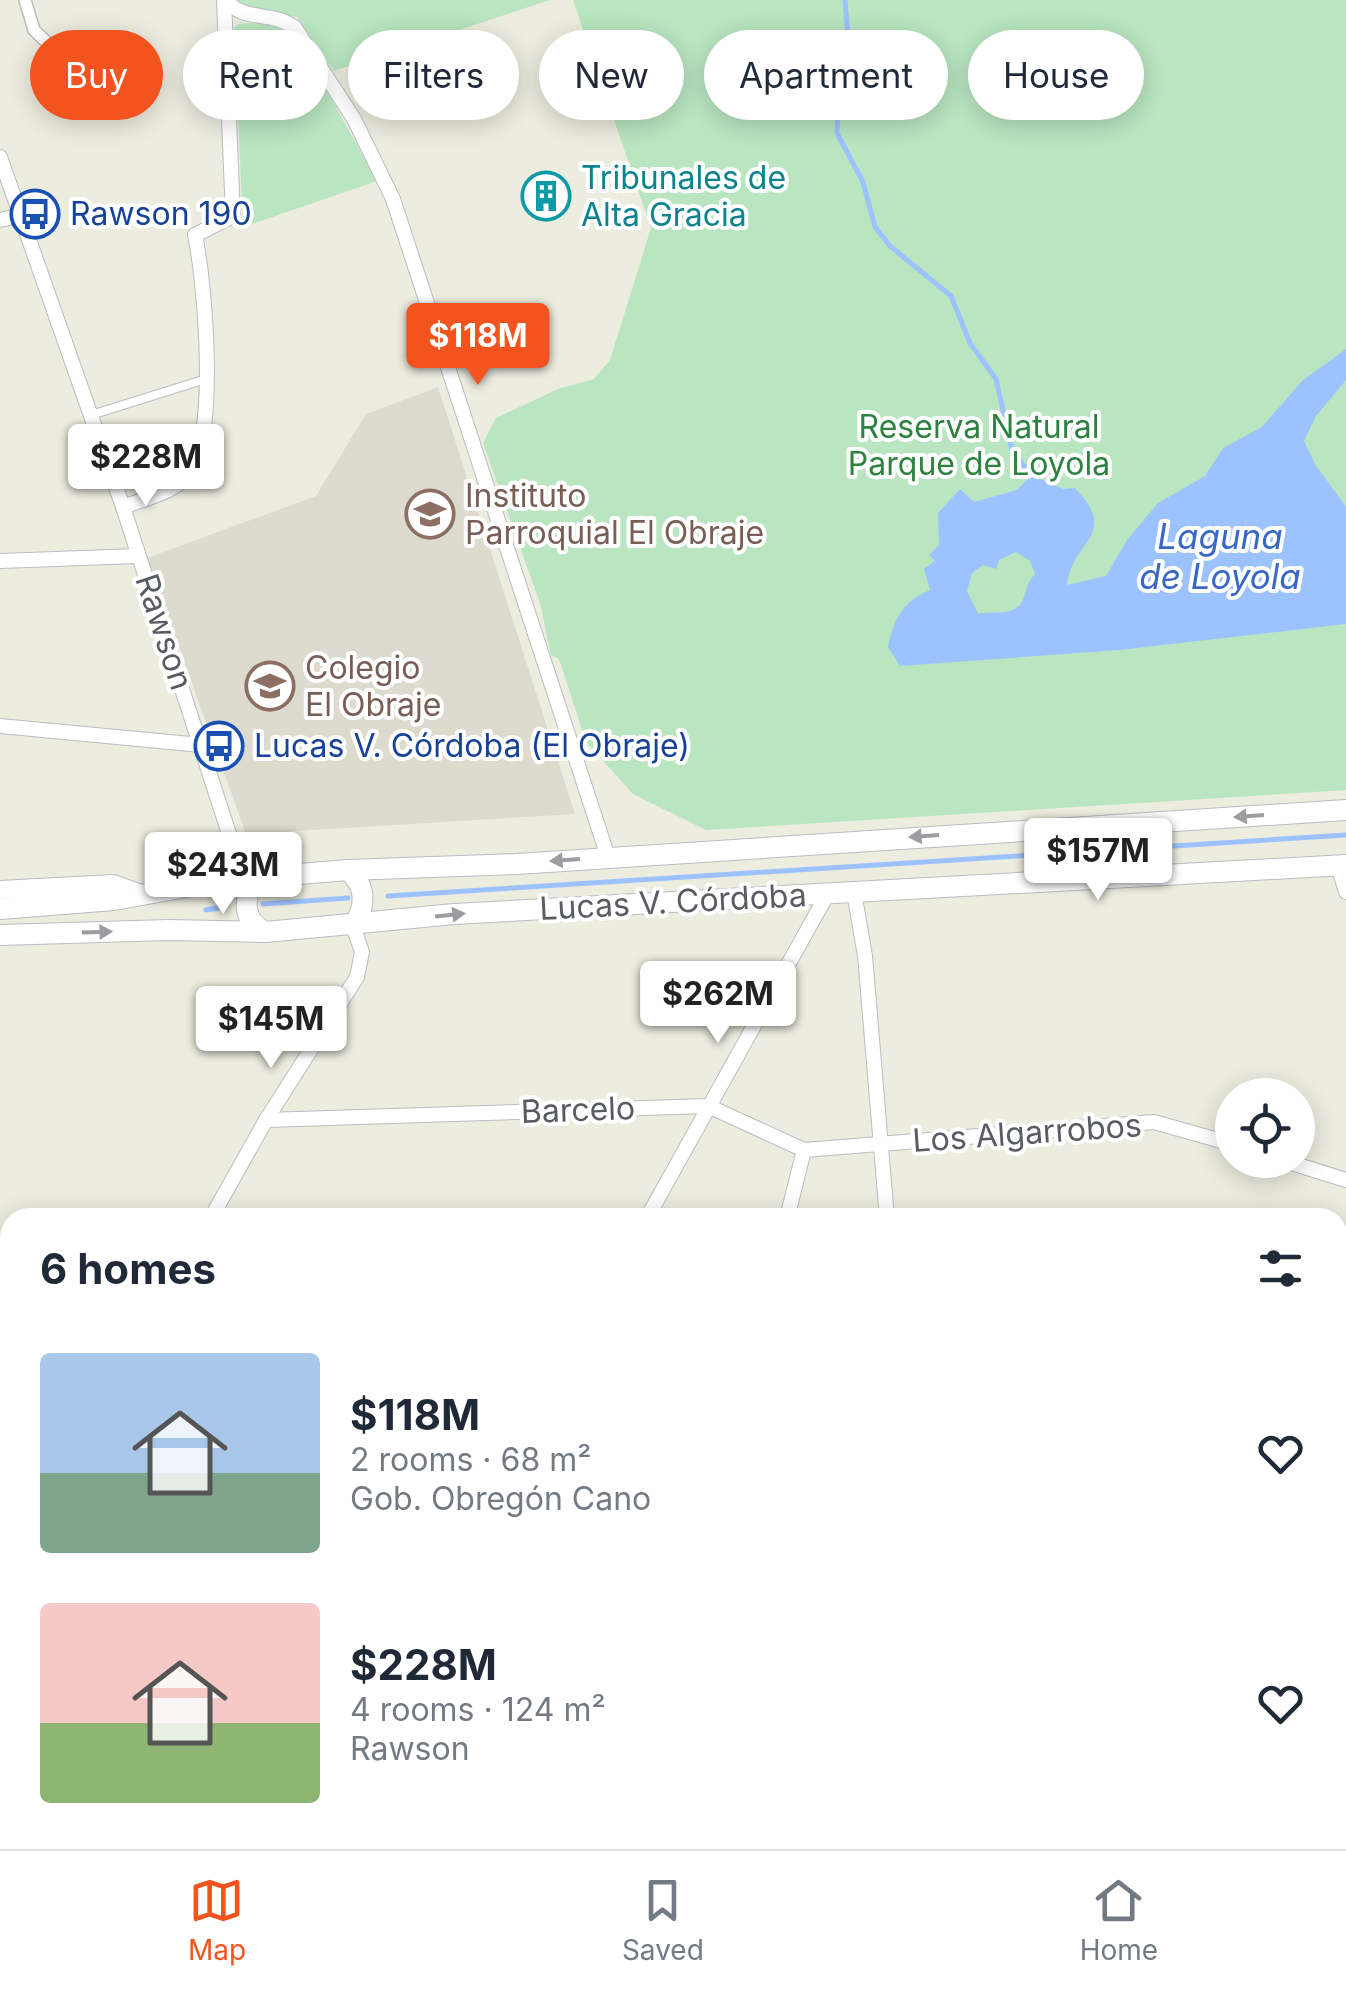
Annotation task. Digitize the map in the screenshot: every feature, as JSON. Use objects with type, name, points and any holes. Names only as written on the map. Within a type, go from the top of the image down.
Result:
[{"type":"main road","name":"Lucas V. Córdoba","points":[[0,909],[114,900],[138,893],[254,877],[348,870],[1346,810]]},
{"type":"main road","name":"Lucas V. Córdoba","points":[[0,935],[169,930],[266,932],[454,914],[1342,865]]},
{"type":"main road","points":[[348,870],[362,890],[362,907],[353,926]]},
{"type":"main road","points":[[254,877],[246,908],[253,924],[266,932]]},
{"type":"street","points":[[25,0],[34,30]]},
{"type":"street","points":[[225,0],[249,16]]},
{"type":"street","points":[[123,507],[167,490],[190,472],[202,442],[206,379],[202,267],[196,236],[233,216],[225,0]]},
{"type":"street","points":[[226,17],[280,18],[296,28],[380,167],[608,857]]},
{"type":"street","name":"Rawson","points":[[0,157],[123,507],[233,846],[254,877]]},
{"type":"street","points":[[0,220],[18,216]]},
{"type":"street","points":[[0,561],[138,556]]},
{"type":"street","points":[[0,726],[201,745]]},
{"type":"street","points":[[1342,865],[1346,892]]},
{"type":"street","name":"Lucas V. Córdoba","points":[[0,890],[113,884],[138,893]]},
{"type":"street","points":[[854,892],[865,956],[886,1208]]},
{"type":"street","points":[[652,1208],[828,894]]},
{"type":"street","points":[[217,1208],[266,1120],[357,977],[362,952],[353,926]]},
{"type":"street","name":"Barcelo","points":[[266,1120],[708,1106],[804,1150],[879,1144]]},
{"type":"street","name":"Los Algarrobos","points":[[879,1144],[1154,1122],[1215,1139]]},
{"type":"street","points":[[790,1208],[804,1150]]},
{"type":"street","points":[[1315,1170],[1346,1180]]},
{"type":"lane","points":[[92,416],[206,379]]},
{"type":"shaded area","points":[[438,387],[575,814],[246,834],[147,558],[316,496],[366,414]]},
{"type":"green space","points":[[234,0],[550,0],[459,30],[348,30],[348,66],[334,71],[328,62],[328,30],[306,30],[297,17],[247,8]]},
{"type":"green space","name":"Reserva Natural Parque de Loyola","points":[[573,0],[1346,0],[1346,790],[706,830],[633,794],[586,742],[559,659],[551,655],[540,603],[483,443],[496,418],[558,389],[594,379],[610,360],[651,228],[614,120],[684,120],[684,30],[583,30]]},
{"type":"green space","points":[[266,22],[285,30],[234,30],[238,24]]},
{"type":"green space","points":[[328,93],[377,181],[243,227],[238,120],[328,120]]},
{"type":"water","name":"Laguna de Loyola","points":[[1346,349],[1346,380],[1316,416],[1304,441],[1315,464],[1346,507],[1346,624],[1119,650],[900,666],[888,647],[893,628],[906,605],[930,590],[924,569],[935,561],[929,555],[939,545],[938,513],[960,489],[974,502],[1017,490],[1031,475],[1063,489],[1075,488],[1088,504],[1094,528],[1070,570],[1067,585],[1106,576],[1127,540],[1158,503],[1205,476],[1223,448],[1262,427],[1302,381]],"holes":[[[1016,552],[1030,561],[1035,574],[1021,604],[1011,611],[978,614],[967,591],[972,573],[983,565],[996,569],[999,560]]]},
{"type":"waterway","points":[[845,0],[848,37],[841,56],[837,133],[863,182],[875,227],[890,246],[951,296],[970,343],[996,379],[1012,450],[1034,480]]},
{"type":"waterway","points":[[388,896],[1346,835]]},
{"type":"waterway","points":[[263,904],[348,898]]},
{"type":"waterway","points":[[206,910],[223,907]]},
{"type":"place","name":"Tribunales de Alta Gracia","points":[[546,196]]},
{"type":"place","name":"Rawson 190","points":[[35,214]]},
{"type":"place","name":"Instituto Parroquial El Obraje","points":[[430,514]]},
{"type":"place","name":"Colegio El Obraje","points":[[270,686]]},
{"type":"place","name":"Lucas V. Córdoba (El Obraje)","points":[[219,746]]}]
